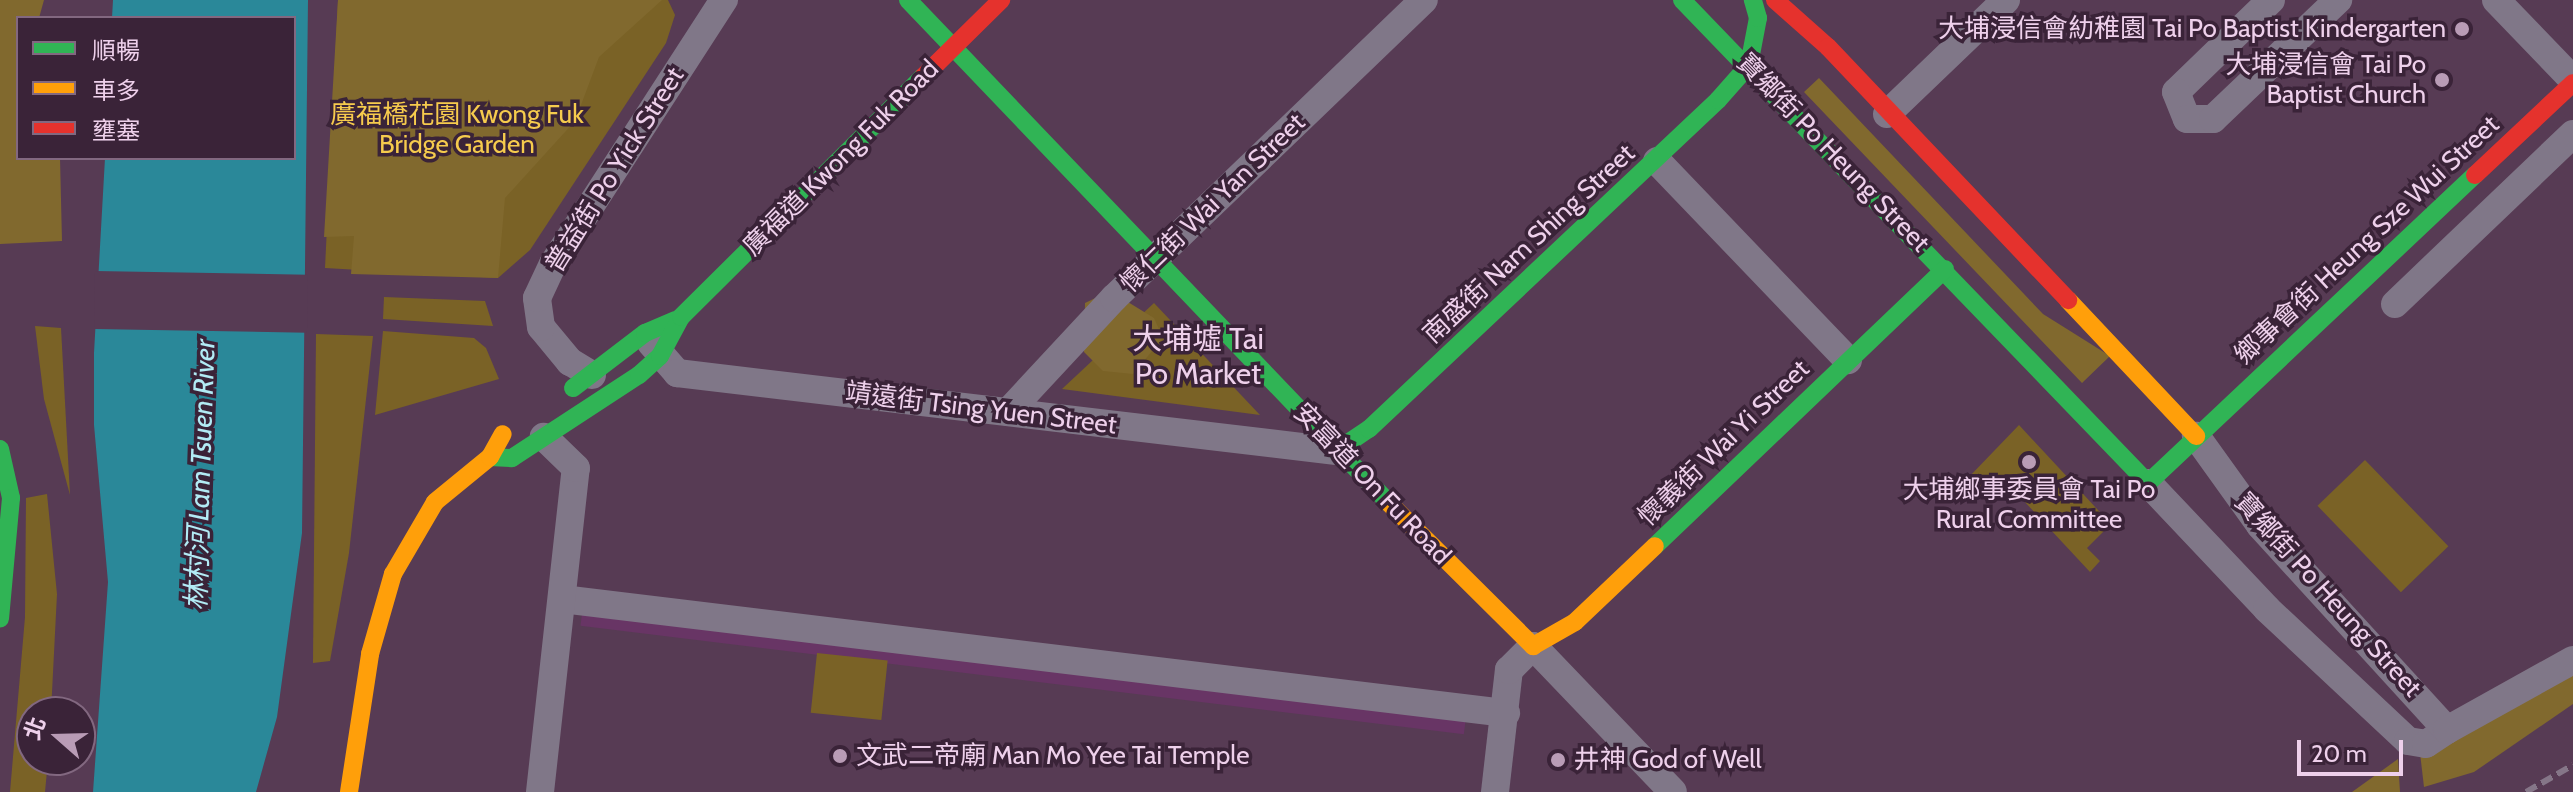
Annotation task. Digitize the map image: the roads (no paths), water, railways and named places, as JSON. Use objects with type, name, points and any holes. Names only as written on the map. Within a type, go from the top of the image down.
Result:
[{"type":"street","name":"安富道 On Fu Road","points":[[908,0],[1336,451],[1533,646],[1673,792]]},
{"type":"street","name":"廣福道 Kwong Fuk Road","points":[[558,398],[592,375],[652,345],[1001,0]]},
{"type":"street","name":"懷仁街 Wai Yan Street","points":[[1008,412],[1155,258],[1424,0]]},
{"type":"street","name":"寶鄉街 Po Heung Street","points":[[1682,0],[1749,65],[1945,269],[2267,609],[2408,741],[2426,744],[2447,730],[2432,707],[2260,525],[2196,436],[2161,394],[1887,114],[1828,47],[1775,0]]},
{"type":"street","points":[[1749,65],[1758,18],[1753,0]]},
{"type":"street","points":[[1887,114],[2006,0]]},
{"type":"street","points":[[2271,0],[2176,92],[2187,119],[2213,119],[2338,0]]},
{"type":"street","points":[[2496,0],[2573,82]]},
{"type":"street","name":"普益街 Po Yick Street","points":[[592,375],[570,362],[541,327],[537,298],[553,264],[711,5]]},
{"type":"street","name":"南盛街 Nam Shing Street","points":[[1336,451],[1369,429],[1608,201],[1657,161],[1749,65]]},
{"type":"street","name":"鄉事會街 Heung Sze Wui Street","points":[[2196,436],[2573,82]]},
{"type":"street","points":[[2395,304],[2573,134]]},
{"type":"street","points":[[1657,161],[1848,360]]},
{"type":"street","name":"懷義街 Wai Yi Street","points":[[1533,646],[1575,622],[1945,269]]},
{"type":"street","name":"廣福道 Kwong Fuk Road","points":[[490,457],[512,458],[639,375],[652,345],[681,317]]},
{"type":"street","name":"靖遠街 Tsing Yuen Street","points":[[652,345],[677,373],[1336,451]]},
{"type":"street","name":"廣福道 Kwong Fuk Road","points":[[349,792],[370,654],[393,574],[416,528],[455,481],[490,457],[514,426]]},
{"type":"street","points":[[2148,483],[2196,436]]},
{"type":"street","points":[[540,792],[576,468],[544,437]]},
{"type":"street","points":[[0,449],[11,498],[1,604]]},
{"type":"street","points":[[562,599],[1506,713]]},
{"type":"street","points":[[1495,792],[1509,670],[1533,646]]},
{"type":"street","points":[[2447,730],[2573,660]]},
{"type":"water","name":"林村河 Lam Tsuen River","points":[[113,0],[308,0],[302,533],[277,717],[256,792],[93,792],[108,582],[94,425],[94,353],[105,160],[296,160],[296,16],[112,16]]},
{"type":"railway","points":[[2526,792],[2573,765]]},
{"type":"place","name":"大埔浸信會糼稚園 Tai Po Baptist Kindergarten","points":[[2462,29]]},
{"type":"place","name":"大埔浸信會 Tai Po Baptist Church","points":[[2442,80]]},
{"type":"place","name":"大埔鄉事委員會 Tai Po Rural Committee","points":[[2029,462]]},
{"type":"place","name":"文武二帝廟 Man Mo Yee Tai Temple","points":[[840,756]]},
{"type":"place","name":"井神 God of Well","points":[[1558,760]]},
{"type":"district","name":"大埔墟 Tai Po Market","points":[[1198,356]]},
{"type":"park label","name":"廣福橋花園 Kwong Fuk Bridge Garden","points":[[457,130]]}]
